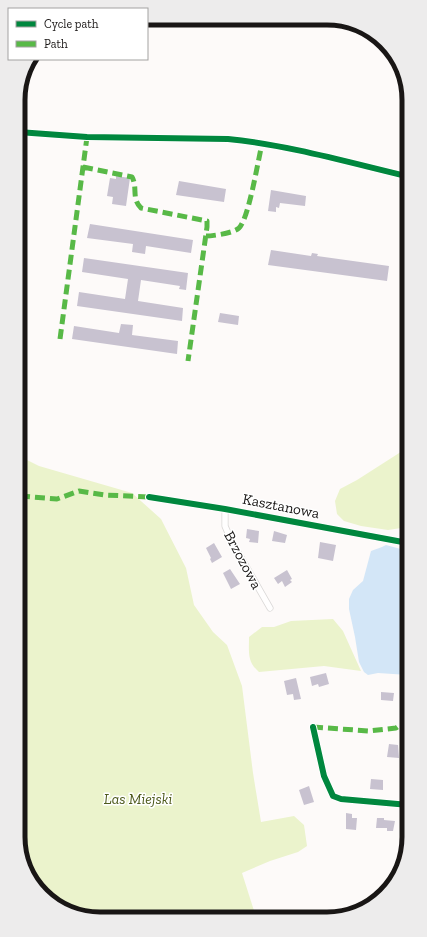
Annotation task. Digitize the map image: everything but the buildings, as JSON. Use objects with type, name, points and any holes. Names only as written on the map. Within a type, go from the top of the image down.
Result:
[{"type":"street","points":[[25,133],[87,137],[236,139],[316,154],[402,175]]},
{"type":"street","name":"Kasztanowa","points":[[148,497],[225,509],[402,542]]},
{"type":"street","name":"Brzozowa","points":[[225,509],[225,526],[231,540],[270,608]]},
{"type":"street","points":[[313,727],[324,776],[333,796],[341,799],[402,804]]},
{"type":"green space","points":[[402,451],[402,528],[388,530],[361,526],[344,521],[337,514],[335,501],[340,489]]},
{"type":"green space","name":"Las Miejski","points":[[25,459],[39,466],[132,493],[161,519],[186,568],[194,605],[213,632],[227,645],[242,686],[261,822],[294,816],[304,825],[307,846],[298,852],[270,861],[242,873],[254,912],[86,911],[67,904],[59,899],[47,890],[35,874],[28,856],[25,837]]},
{"type":"green space","points":[[333,619],[343,631],[361,671],[324,666],[259,672],[252,664],[249,637],[262,627],[274,627],[291,621]]},
{"type":"water","points":[[386,545],[402,549],[402,675],[378,673],[368,675],[364,672],[359,662],[349,609],[349,599],[353,590],[363,581],[371,551]]},
{"type":"marked path","points":[[60,339],[87,137]]},
{"type":"marked path","points":[[206,236],[218,235],[236,230],[243,222],[250,201],[262,144]]},
{"type":"marked path","points":[[83,167],[132,177],[135,185],[135,197],[141,208],[207,221],[188,361]]},
{"type":"marked path","points":[[25,496],[57,499],[79,491],[105,495],[149,497]]},
{"type":"marked path","points":[[313,727],[369,731],[396,728],[402,724]]},
{"type":"cycle path","points":[[25,133],[87,137],[228,139],[273,145],[402,175]]},
{"type":"cycle path","points":[[149,497],[225,509],[402,542]]},
{"type":"cycle path","points":[[313,727],[324,776],[333,796],[341,799],[402,804]]}]
